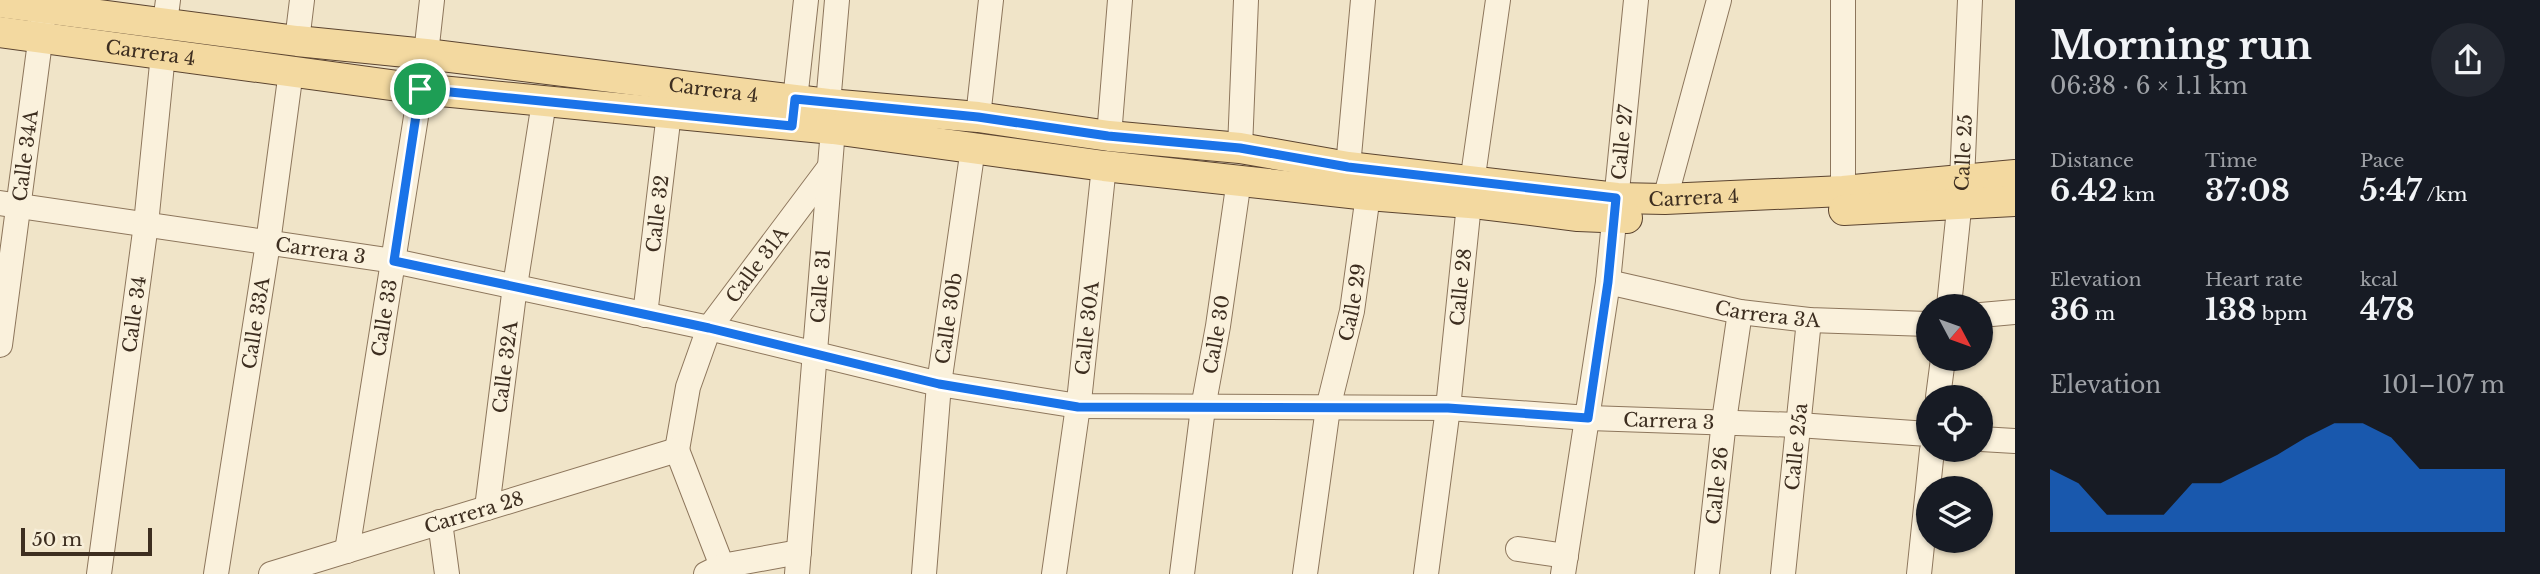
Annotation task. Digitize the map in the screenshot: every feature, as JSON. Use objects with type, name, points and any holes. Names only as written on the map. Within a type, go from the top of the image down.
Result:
[{"type":"main road","name":"Carrera 4","points":[[0,2],[163,54],[420,89],[544,102],[669,113],[794,113]]},
{"type":"main road","name":"Carrera 4","points":[[0,32],[37,12],[166,11],[297,41],[426,54],[830,117],[973,148],[1104,166],[1368,195],[1471,192]]},
{"type":"main road","name":"Carrera 4","points":[[830,117],[978,117],[1108,136],[1240,148],[1471,192],[1616,208],[1961,193],[2015,175]]},
{"type":"main road","name":"Carrera 4","points":[[1616,208],[1665,200],[1843,191],[1961,193],[2015,201]]},
{"type":"street","points":[[297,41],[302,0]]},
{"type":"street","name":"Calle 33","points":[[347,551],[426,54],[432,0]]},
{"type":"street","points":[[794,113],[806,0]]},
{"type":"street","name":"Calle 31","points":[[798,563],[830,168],[830,117],[837,0]]},
{"type":"street","points":[[978,117],[991,0]]},
{"type":"street","points":[[1108,136],[1121,0]]},
{"type":"street","points":[[1240,148],[1245,0]]},
{"type":"street","points":[[1348,167],[1363,0]]},
{"type":"street","name":"Calle 28","points":[[1426,574],[1448,408],[1471,192],[1498,0]]},
{"type":"street","name":"Calle 27","points":[[1565,565],[1608,282],[1636,0]]},
{"type":"street","points":[[1665,200],[1719,0]]},
{"type":"street","points":[[1843,0],[1843,191]]},
{"type":"street","name":"Calle 25","points":[[1951,294],[1961,193],[1970,0]]},
{"type":"street","name":"Calle 34A","points":[[0,345],[9,204],[37,12]]},
{"type":"street","name":"Calle 34","points":[[99,574],[146,224],[163,54]]},
{"type":"street","name":"Calle 33A","points":[[216,574],[268,243],[291,71]]},
{"type":"street","name":"Calle 32A","points":[[487,508],[515,285],[544,102]]},
{"type":"street","name":"Calle 32","points":[[645,315],[669,113]]},
{"type":"street","name":"Calle 30b","points":[[924,574],[939,384],[973,148]]},
{"type":"street","name":"Calle 30A","points":[[1054,574],[1078,407],[1104,166]]},
{"type":"street","name":"Calle 31A","points":[[677,450],[688,387],[709,328],[830,168]]},
{"type":"street","name":"Calle 30","points":[[1182,574],[1203,408],[1239,180]]},
{"type":"street","name":"Calle 29","points":[[1305,574],[1328,408],[1352,310],[1368,195]]},
{"type":"street","name":"Carrera 3","points":[[9,204],[394,261],[709,328],[939,384],[1078,407],[1448,408],[1588,418],[1724,421],[1916,433]]},
{"type":"street","name":"Carrera 3A","points":[[1608,282],[1740,312],[1809,320],[1916,324]]},
{"type":"street","name":"Calle 26","points":[[1707,574],[1724,421],[1740,312]]},
{"type":"street","points":[[1993,314],[2015,312]]},
{"type":"street","name":"Calle 25a","points":[[1783,574],[1809,320]]},
{"type":"street","points":[[1993,440],[2015,442]]},
{"type":"street","points":[[677,450],[714,570],[798,563]]},
{"type":"street","name":"Carrera 28","points":[[271,574],[677,450]]},
{"type":"street","points":[[1919,574],[1931,462]]},
{"type":"street","points":[[440,522],[447,574]]},
{"type":"street","points":[[1518,550],[1565,565]]},
{"type":"route","points":[[420,89],[792,126],[795,99],[978,117],[1108,136],[1240,148],[1348,167],[1616,198],[1608,282],[1588,418],[1448,408],[1078,407],[939,384],[709,328],[394,261],[420,89]]}]
